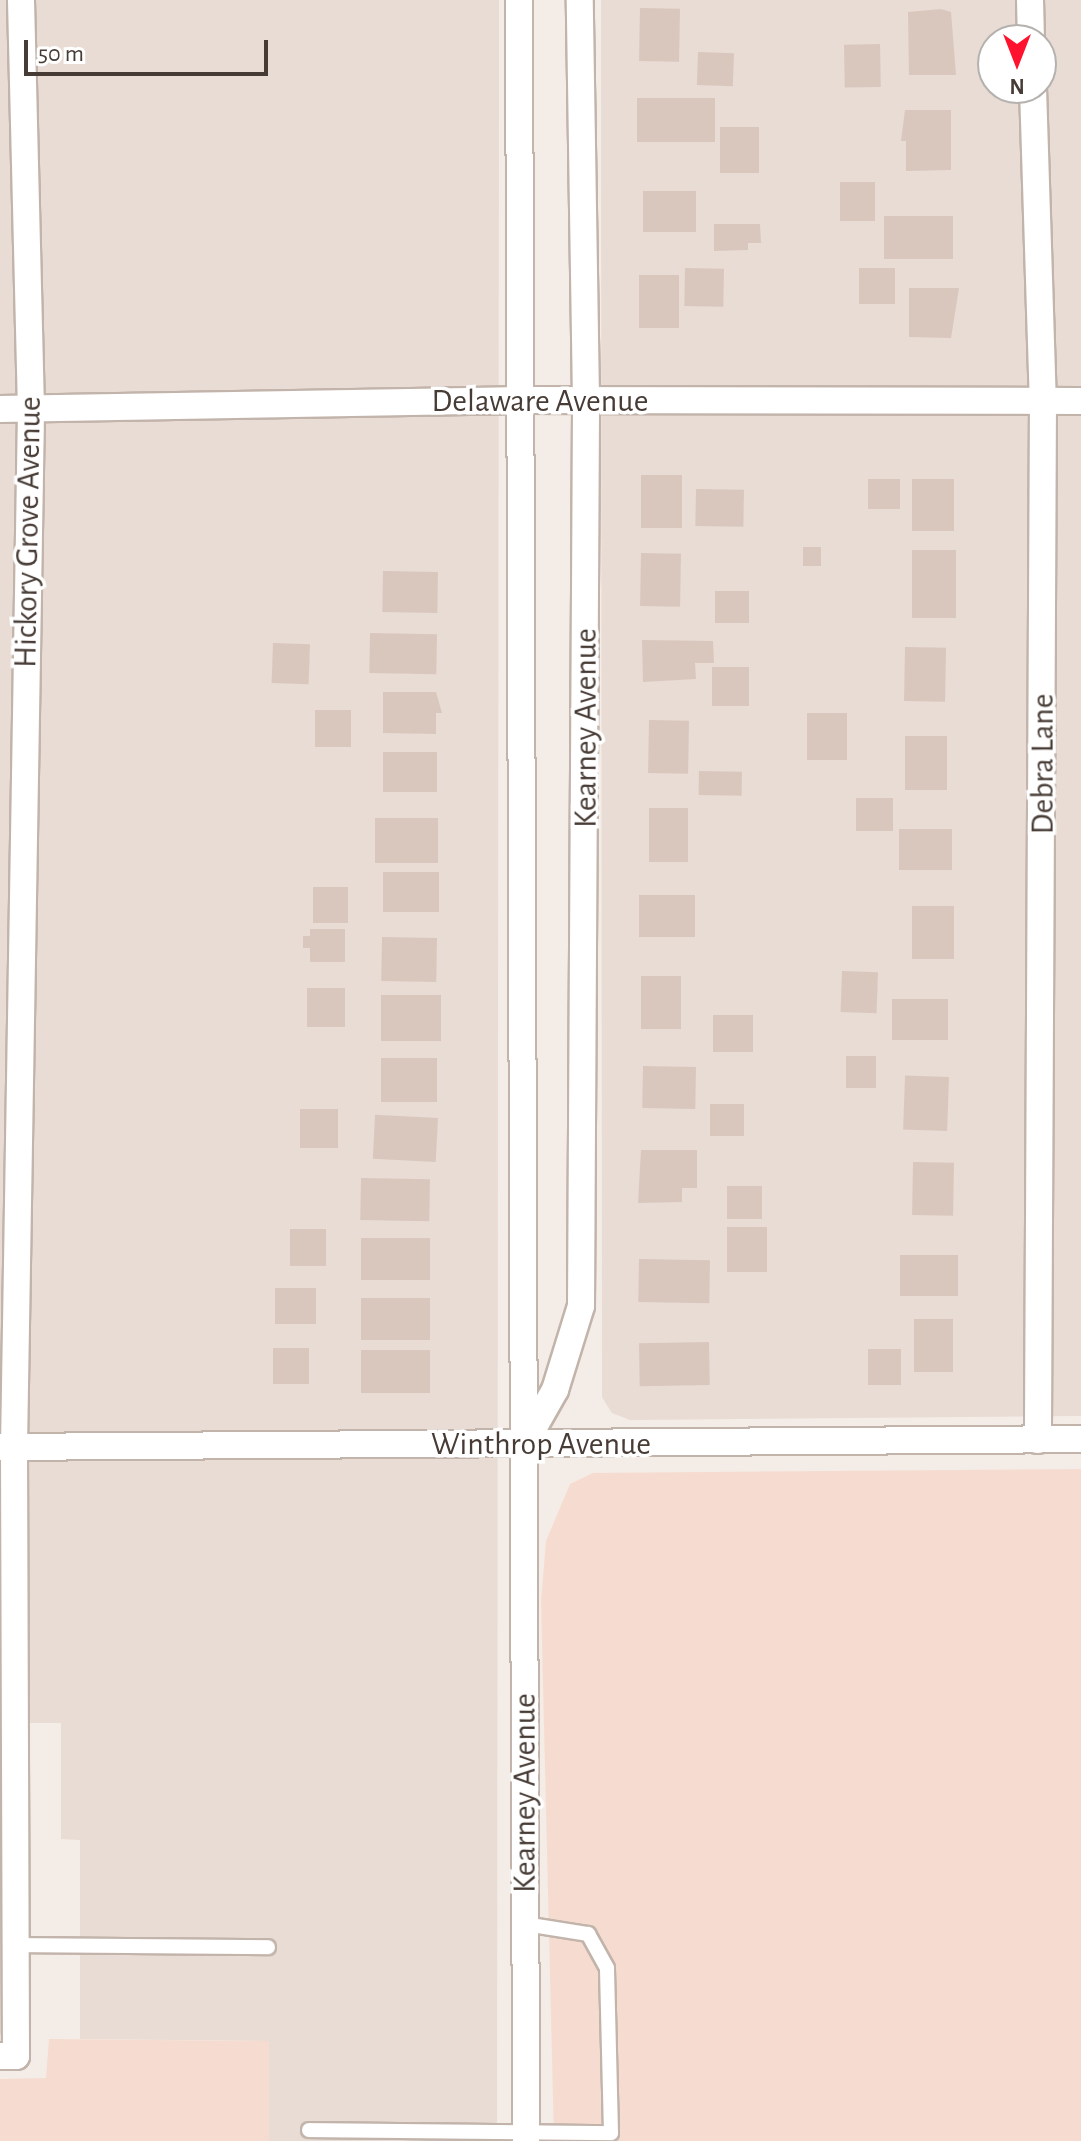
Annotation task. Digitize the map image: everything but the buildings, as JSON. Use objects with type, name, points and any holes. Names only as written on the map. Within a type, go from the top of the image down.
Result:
[{"type":"street","name":"Hickory Grove Avenue","points":[[0,2056],[16,2056],[7,1447],[31,410],[21,0]]},
{"type":"street","name":"Kearney Avenue","points":[[519,0],[526,2138]]},
{"type":"street","name":"Kearney Avenue","points":[[524,1444],[555,1390],[581,1306],[586,400],[580,0]]},
{"type":"street","points":[[1030,0],[1031,24]]},
{"type":"street","name":"Debra Lane","points":[[1034,104],[1043,401],[1038,1440]]},
{"type":"street","name":"Delaware Avenue","points":[[0,409],[521,400],[1081,401]]},
{"type":"street","name":"Winthrop Avenue","points":[[7,1447],[1081,1439]]},
{"type":"lane","points":[[309,2130],[526,2138],[611,2137],[607,1968],[588,1934],[525,1924]]},
{"type":"lane","points":[[16,1945],[268,1947]]},
{"type":"shaded area","points":[[0,0],[499,0],[497,2141],[269,2141],[269,2041],[80,2039],[80,1840],[61,1839],[61,1723],[7,1723],[4,2029],[0,2035]]},
{"type":"shaded area","points":[[601,0],[1081,0],[1081,1416],[630,1420],[612,1413],[602,1397]]},
{"type":"shaded area","points":[[1081,1469],[1081,2141],[554,2141],[541,1601],[546,1541],[570,1484],[593,1473]]},
{"type":"shaded area","points":[[49,2039],[269,2041],[269,2141],[0,2141],[0,2079],[46,2078]]}]
